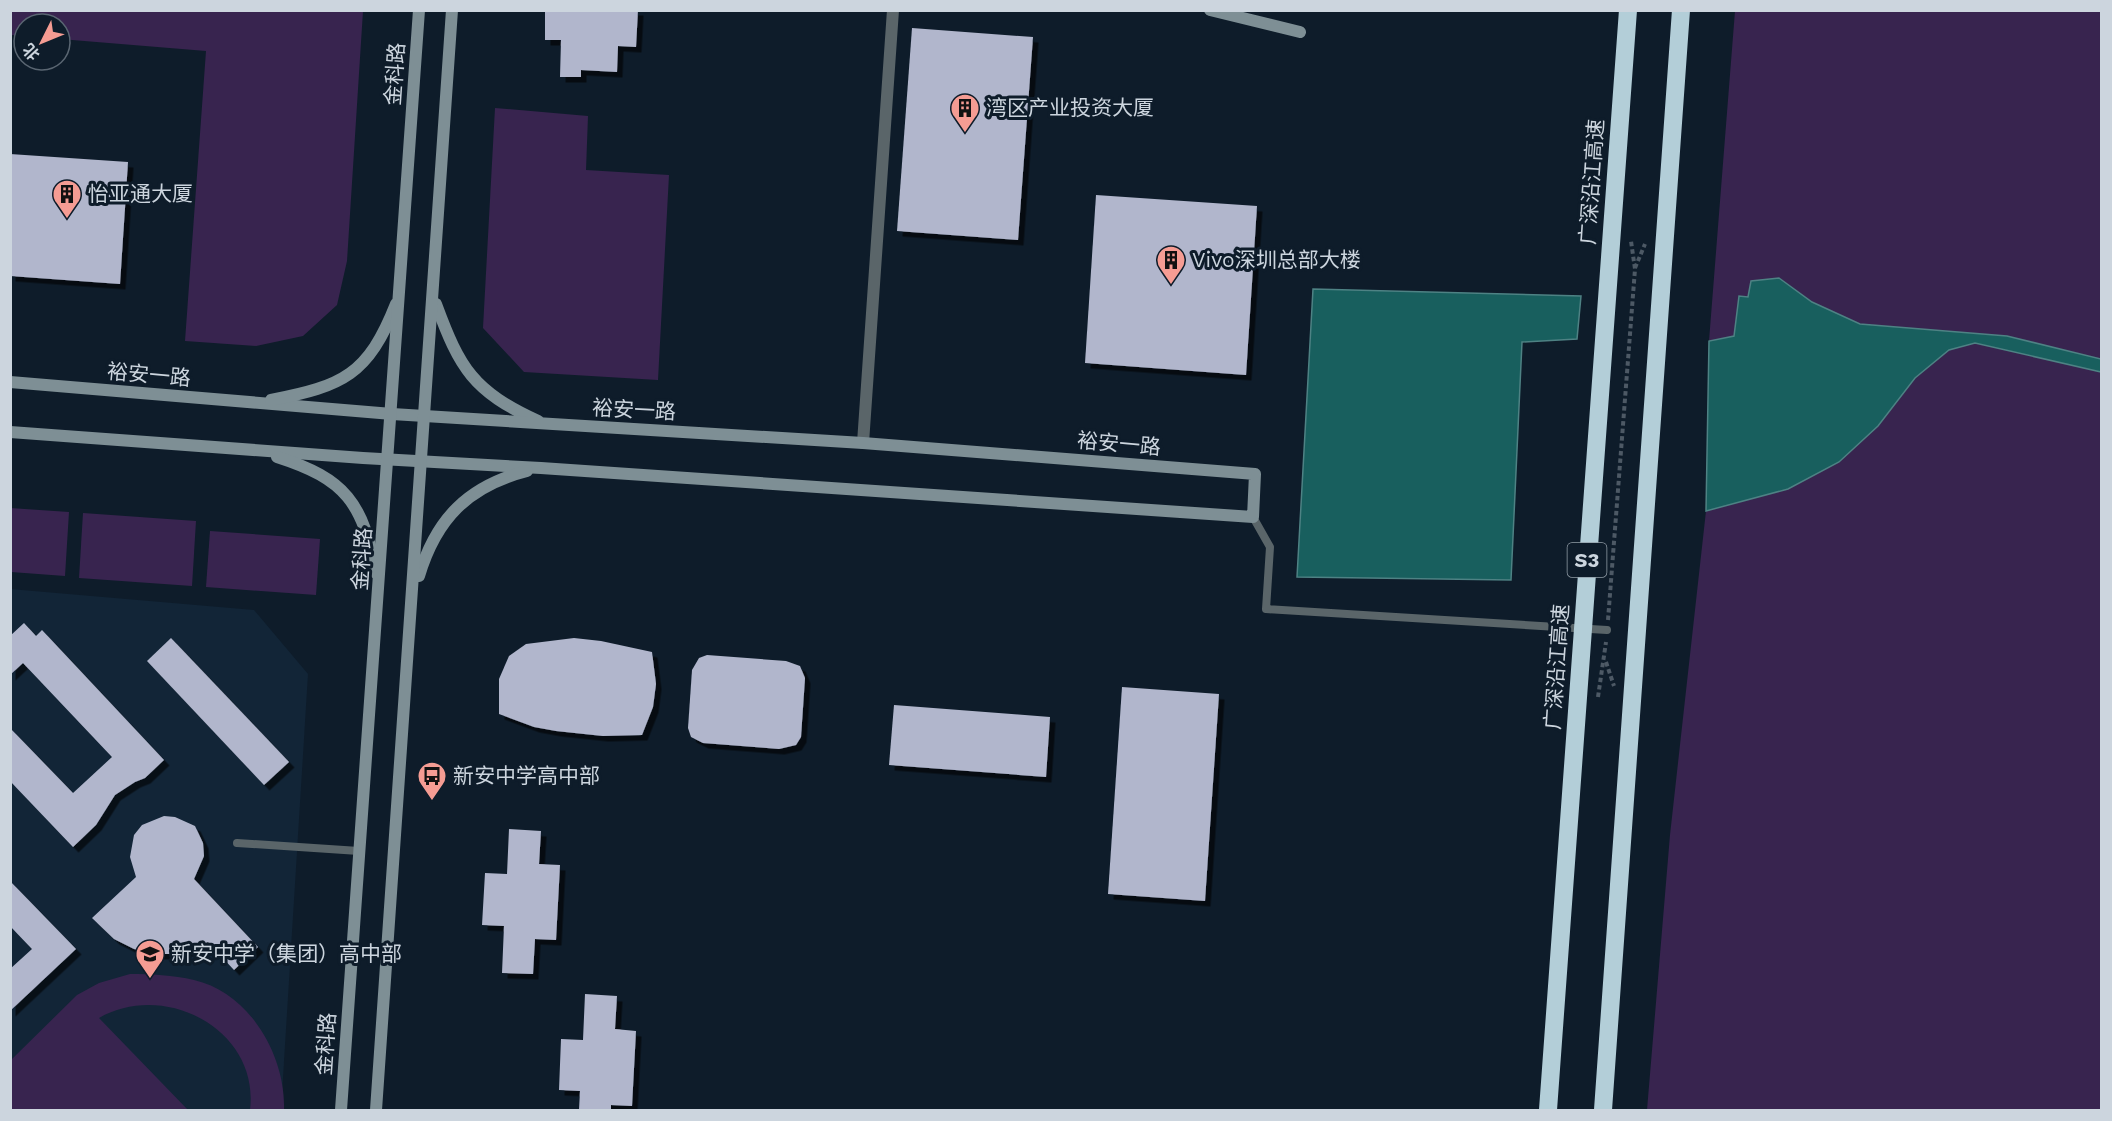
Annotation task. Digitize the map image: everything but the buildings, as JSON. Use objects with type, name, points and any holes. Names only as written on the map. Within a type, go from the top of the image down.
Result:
[{"type":"highway","name":"广深沿江高速","points":[[1548,1110],[1628,10]]},
{"type":"highway","points":[[1604,1110],[1681,10]]},
{"type":"main road","name":"金科路","points":[[341,1110],[380,590],[419,10]]},
{"type":"main road","points":[[376,1110],[423,462],[452,10]]},
{"type":"main road","points":[[1210,10],[1300,32]]},
{"type":"main road","points":[[255,404],[323,388],[355,372],[378,344],[400,292]]},
{"type":"main road","points":[[434,298],[455,354],[472,379],[498,401],[545,424]]},
{"type":"main road","name":"裕安一路","points":[[10,382],[255,404],[863,443],[1255,474],[1253,517]]},
{"type":"main road","points":[[10,432],[389,460],[541,468],[1253,517]]},
{"type":"main road","points":[[258,451],[312,470],[342,490],[357,508],[366,527],[380,590]]},
{"type":"main road","points":[[413,598],[433,539],[456,508],[471,496],[504,477],[541,468]]},
{"type":"street","points":[[863,443],[893,10]]},
{"type":"lane","points":[[1253,517],[1270,547],[1266,609],[1607,630]]},
{"type":"lane","points":[[237,843],[359,852]]},
{"type":"path","points":[[1605,659],[1635,268]]},
{"type":"shaded area","points":[[10,11],[363,11],[347,261],[337,305],[303,336],[256,346],[185,341],[206,51],[72,40],[72,12],[12,12],[11,35]]},
{"type":"shaded area","points":[[1735,11],[2101,11],[2101,359],[2007,336],[1860,324],[1812,302],[1778,278],[1748,298],[1739,296],[1734,337],[1709,341]]},
{"type":"shaded area","points":[[495,108],[588,116],[586,170],[669,175],[658,380],[524,372],[483,328]]},
{"type":"shaded area","points":[[1779,278],[1812,302],[1860,324],[2007,336],[2101,359],[2101,372],[1975,343],[1949,350],[1915,378],[1878,426],[1839,462],[1788,489],[1706,511],[1709,341],[1734,336],[1739,296],[1748,297],[1751,281]]},
{"type":"shaded area","points":[[1313,289],[1581,296],[1577,339],[1522,342],[1511,580],[1297,577]]},
{"type":"shaded area","points":[[1975,343],[2101,372],[2101,1110],[1647,1110],[1670,835],[1706,511],[1788,489],[1878,426],[1915,378],[1949,350]]},
{"type":"shaded area","points":[[10,508],[69,512],[65,576],[11,572]]},
{"type":"shaded area","points":[[83,513],[196,521],[192,586],[79,578]]},
{"type":"shaded area","points":[[210,531],[320,539],[316,595],[206,587]]},
{"type":"shaded area","name":"新安中学（集团）高中部","points":[[10,589],[254,610],[308,674],[281,1110],[11,1110]]},
{"type":"shaded area","points":[[130,974],[162,975],[194,980],[214,987],[232,998],[261,1030],[271,1049],[279,1069],[284,1110],[250,1110],[249,1082],[240,1057],[224,1036],[203,1020],[178,1009],[152,1005],[125,1008],[99,1018],[188,1110],[11,1110],[11,1060],[77,995],[99,983]]},
{"type":"place","name":"湾区产业投资大厦","points":[[965,134]]},
{"type":"place","name":"怡亚通大厦","points":[[67,220]]},
{"type":"place","name":"Vivo深圳总部大楼","points":[[1171,286]]},
{"type":"place","name":"新安中学高中部","points":[[432,802]]},
{"type":"place","name":"新安中学（集团）高中部","points":[[150,980]]}]
